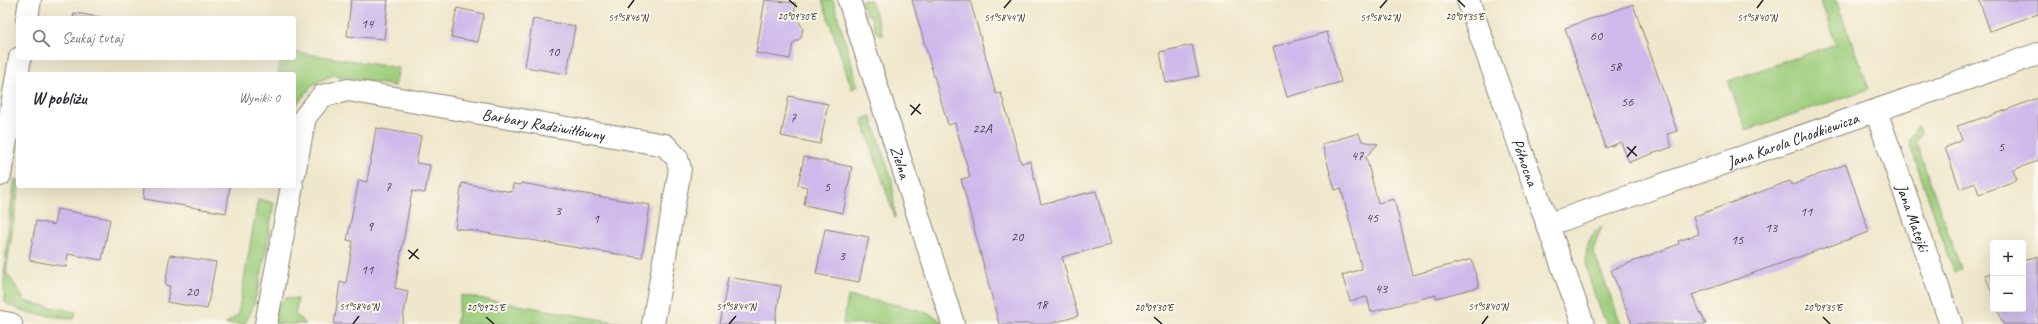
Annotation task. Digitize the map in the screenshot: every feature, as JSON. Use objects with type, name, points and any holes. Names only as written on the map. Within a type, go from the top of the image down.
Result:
[{"type":"street","points":[[26,16],[30,0]]},
{"type":"street","name":"Zielna","points":[[848,0],[953,324]]},
{"type":"street","name":"Północna","points":[[1468,0],[1583,324]]},
{"type":"street","name":"Jana Karola Chodkiewicza","points":[[1547,225],[2038,54]]},
{"type":"street","points":[[18,72],[20,60]]},
{"type":"street","points":[[0,175],[16,81]]},
{"type":"street","name":"Barbary Radziwiłłówny","points":[[296,164],[305,117],[322,96],[348,90],[665,145],[677,158],[680,169],[653,324]]},
{"type":"street","name":"Jana Matejki","points":[[1876,110],[1951,324]]},
{"type":"street","points":[[266,324],[292,188]]},
{"type":"street","points":[[0,322],[11,324]]},
{"type":"green space","points":[[822,0],[833,0],[858,86],[852,89]]},
{"type":"green space","points":[[861,0],[871,0],[883,36],[876,32],[870,15],[866,14]]},
{"type":"green space","points":[[1821,0],[1836,0],[1869,89],[1746,130],[1728,81],[1836,44]]},
{"type":"green space","points":[[296,52],[399,68],[395,86],[333,75],[314,84],[296,105],[296,72],[278,72],[281,60],[296,60]]},
{"type":"green space","points":[[871,116],[892,180],[895,218],[862,119]]},
{"type":"green space","points":[[1917,126],[1921,133],[1916,142],[1961,269],[1954,272],[1909,142]]},
{"type":"green space","points":[[15,179],[16,188],[19,188],[6,272],[26,302],[76,312],[74,319],[30,313],[6,303],[4,295],[4,281]]},
{"type":"green space","points":[[258,199],[274,203],[259,285],[249,315],[244,324],[225,324],[238,315]]},
{"type":"green space","points":[[1602,226],[1593,250],[1621,324],[1606,324],[1588,272],[1586,259],[1587,247],[1592,235]]},
{"type":"green space","points":[[461,295],[615,322],[629,324],[456,324]]},
{"type":"green space","points":[[848,296],[915,309],[928,313],[937,318],[942,324],[843,324]]},
{"type":"green space","points":[[286,298],[298,299],[295,314],[306,324],[273,324],[276,307]]},
{"type":"building","points":[[351,0],[388,0],[384,39],[347,36]]},
{"type":"building","points":[[765,0],[796,3],[794,14],[803,28],[801,38],[793,43],[790,59],[756,53]]},
{"type":"building","points":[[912,0],[970,0],[996,94],[1001,93],[1021,163],[1030,161],[1041,204],[1096,191],[1110,245],[1062,257],[1078,316],[1049,324],[999,324],[961,179],[970,177],[955,123],[948,125]]},
{"type":"building","points":[[1979,0],[2038,0],[2038,14],[1990,31]]},
{"type":"building","points":[[1633,4],[1677,131],[1667,134],[1672,147],[1629,162],[1621,142],[1606,148],[1565,28]]},
{"type":"building","points":[[457,8],[484,14],[478,42],[451,37]]},
{"type":"building","points":[[74,13],[94,16],[73,16]]},
{"type":"building","points":[[533,19],[575,26],[567,74],[525,67]]},
{"type":"building","points":[[1327,32],[1341,82],[1287,97],[1273,47]]},
{"type":"building","points":[[1192,45],[1199,76],[1166,83],[1160,52]]},
{"type":"building","points":[[789,96],[828,104],[820,144],[781,136]]},
{"type":"building","points":[[2038,98],[2038,161],[2013,170],[2017,180],[1996,188],[1979,194],[1975,183],[1960,189],[1945,148],[1962,140],[1957,126],[1985,118]]},
{"type":"building","points":[[376,128],[421,136],[416,163],[430,165],[425,193],[412,191],[395,288],[408,291],[402,324],[334,324],[340,282],[346,283],[353,241],[347,240],[359,180],[367,182]]},
{"type":"building","points":[[1359,133],[1362,141],[1378,144],[1366,157],[1378,203],[1394,199],[1413,275],[1472,259],[1479,287],[1436,298],[1436,295],[1371,312],[1367,297],[1350,301],[1342,275],[1362,269],[1341,188],[1335,190],[1322,144]]},
{"type":"building","points":[[804,157],[852,167],[843,213],[804,205],[807,187],[798,185]]},
{"type":"building","points":[[1846,164],[1869,232],[1692,295],[1706,324],[1632,324],[1611,270],[1679,244],[1678,241],[1699,234],[1693,217],[1790,181],[1792,185]]},
{"type":"building","points":[[462,183],[512,192],[513,184],[521,185],[521,183],[650,205],[642,258],[455,228]]},
{"type":"building","points":[[145,188],[230,188],[226,213],[144,199]]},
{"type":"building","points":[[57,209],[110,219],[102,260],[68,254],[66,267],[29,260],[36,221],[54,225]]},
{"type":"building","points":[[825,229],[869,237],[859,282],[816,274]]},
{"type":"building","points":[[170,255],[216,262],[207,309],[167,302],[170,286],[165,285]]},
{"type":"building","points":[[2038,256],[2038,324],[2003,324],[1999,312],[2026,312],[2026,260]]},
{"type":"building","points":[[1990,273],[1990,288],[1985,275]]},
{"type":"building","points":[[728,277],[781,286],[775,324],[720,324]]}]
